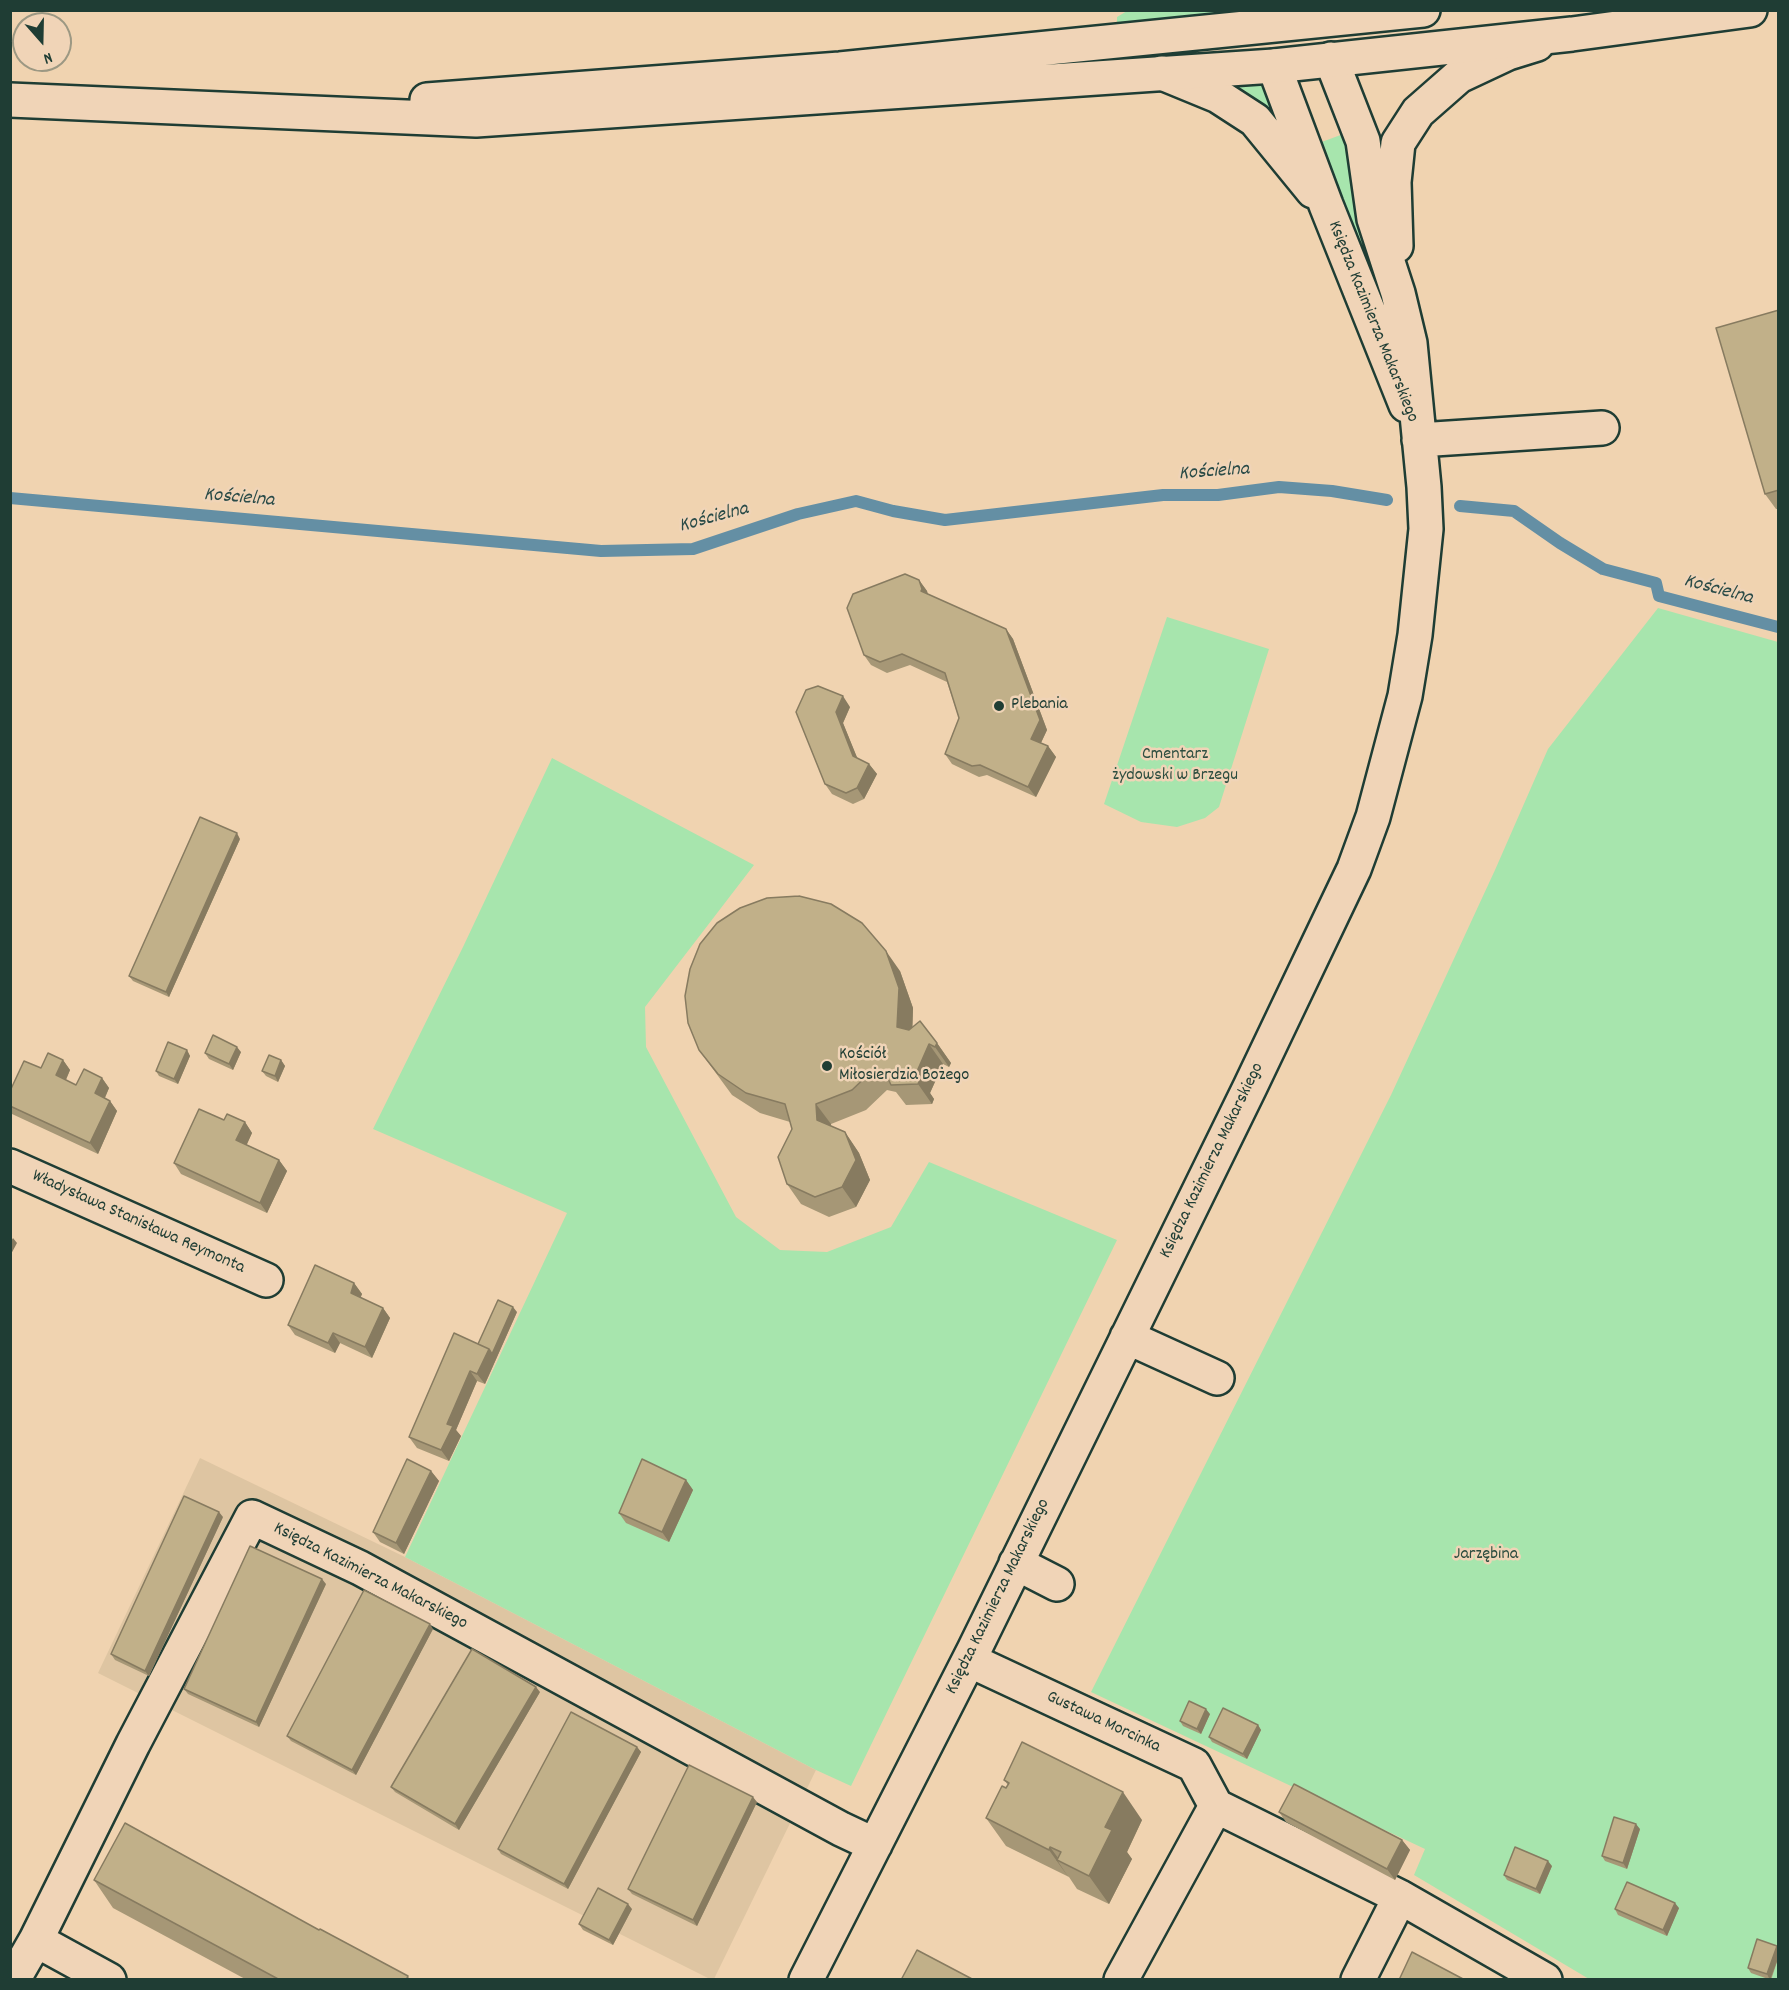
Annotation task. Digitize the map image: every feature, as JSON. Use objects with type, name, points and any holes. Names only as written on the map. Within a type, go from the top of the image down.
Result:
[{"type":"street","points":[[281,110],[840,69],[1423,10]]},
{"type":"street","points":[[10,100],[476,120],[1274,66],[1572,33],[1750,10]]},
{"type":"street","name":"Księdza Kazimierza Makarskiego","points":[[806,1980],[969,1660],[1354,869],[1373,817],[1405,696],[1415,635],[1426,528],[1410,343],[1398,293],[1374,219],[1363,141],[1316,21]]},
{"type":"street","name":"Księdza Kazimierza Makarskiego","points":[[1260,27],[1326,205],[1419,440]]},
{"type":"street","name":"Księdza Kazimierza Makarskiego","points":[[1398,293],[1395,172],[1398,143],[1418,112],[1459,76],[1508,53],[1572,33]]},
{"type":"street","name":"Księdza Kazimierza Makarskiego","points":[[1162,73],[1218,96],[1255,120],[1326,205]]},
{"type":"street","points":[[1419,440],[1602,428]]},
{"type":"street","name":"Władysława Stanisława Reymonta","points":[[10,1166],[266,1280]]},
{"type":"street","points":[[1127,1337],[1217,1378]]},
{"type":"street","name":"Księdza Kazimierza Makarskiego","points":[[13,1980],[36,1940],[133,1744],[252,1517],[360,1568],[875,1845]]},
{"type":"street","points":[[1016,1563],[1057,1584]]},
{"type":"street","name":"Gustawa Morcinka","points":[[969,1660],[1194,1765],[1216,1806]]},
{"type":"street","points":[[1121,1980],[1216,1806],[1401,1897],[1545,1980]]},
{"type":"street","points":[[1359,1980],[1401,1897]]},
{"type":"street","points":[[36,1940],[109,1980]]},
{"type":"shaded area","points":[[200,1458],[405,1557],[816,1770],[714,1979],[98,1673]]},
{"type":"green space","points":[[1127,11],[1233,11],[1117,24],[1117,17]]},
{"type":"green space","points":[[1262,79],[1281,125],[1242,91],[1234,87],[1237,82]]},
{"type":"green space","points":[[1346,133],[1369,265],[1367,268],[1319,143]]},
{"type":"green space","name":"Jarzębina","points":[[1658,608],[1778,642],[1778,1979],[1589,1979],[1414,1875],[1425,1849],[1091,1692],[1391,1095],[1548,749]]},
{"type":"green space","name":"Cmentarz żydowski w Brzegu","points":[[1167,617],[1269,649],[1219,807],[1205,818],[1177,827],[1141,822],[1104,804]]},
{"type":"green space","points":[[552,758],[754,865],[645,1007],[646,1047],[736,1217],[780,1250],[827,1252],[891,1227],[929,1162],[1117,1240],[851,1786],[405,1557],[567,1213],[373,1129],[463,947]]},
{"type":"building","points":[[1779,310],[1779,490],[1765,494],[1716,328]]},
{"type":"building","name":"Plebania","points":[[905,574],[919,580],[921,591],[1006,629],[1040,720],[1031,739],[1048,746],[1028,787],[980,765],[972,766],[945,754],[959,718],[945,673],[902,654],[880,662],[864,655],[847,608],[853,594]]},
{"type":"building","points":[[818,686],[843,696],[836,712],[853,756],[869,764],[857,788],[846,793],[825,784],[796,712],[806,690]]},
{"type":"building","points":[[200,817],[237,833],[166,992],[129,976]]},
{"type":"building","name":"Kościół Miłosierdzia Bożego","points":[[799,896],[831,904],[862,923],[886,951],[899,988],[897,1027],[909,1030],[920,1021],[937,1043],[935,1047],[929,1044],[915,1076],[920,1079],[918,1084],[891,1085],[885,1072],[873,1070],[852,1090],[816,1104],[817,1120],[845,1132],[856,1160],[842,1187],[815,1197],[787,1184],[778,1157],[792,1129],[785,1104],[746,1093],[718,1074],[699,1050],[688,1023],[685,996],[690,969],[700,944],[717,923],[740,908],[767,898]]},
{"type":"building","points":[[213,1035],[237,1047],[229,1064],[205,1053]]},
{"type":"building","points":[[168,1042],[187,1050],[174,1079],[156,1071]]},
{"type":"building","points":[[48,1053],[63,1060],[56,1075],[76,1085],[84,1069],[102,1078],[95,1093],[110,1101],[90,1143],[10,1106],[10,1091],[24,1061],[41,1068]]},
{"type":"building","points":[[269,1055],[281,1060],[275,1076],[262,1071]]},
{"type":"building","points":[[199,1109],[224,1120],[227,1114],[245,1122],[236,1140],[279,1160],[260,1203],[174,1163]]},
{"type":"building","points":[[315,1265],[354,1283],[351,1293],[383,1308],[365,1347],[333,1333],[328,1343],[288,1325]]},
{"type":"building","points":[[498,1300],[513,1307],[492,1354],[489,1349],[478,1344]]},
{"type":"building","points":[[454,1333],[489,1349],[477,1374],[470,1371],[447,1424],[453,1426],[441,1450],[409,1437]]},
{"type":"building","points":[[407,1459],[431,1471],[396,1543],[373,1532]]},
{"type":"building","points":[[642,1459],[686,1480],[662,1532],[619,1513]]},
{"type":"building","points":[[184,1496],[219,1512],[145,1671],[111,1654]]},
{"type":"building","points":[[250,1546],[322,1579],[256,1722],[184,1689]]},
{"type":"building","points":[[364,1590],[430,1624],[352,1770],[287,1736]]},
{"type":"building","points":[[472,1649],[536,1687],[455,1824],[391,1787]]},
{"type":"building","points":[[1189,1701],[1206,1709],[1197,1729],[1180,1721]]},
{"type":"building","points":[[1223,1708],[1258,1725],[1243,1754],[1209,1737]]},
{"type":"building","points":[[571,1712],[637,1747],[564,1884],[498,1849]]},
{"type":"building","points":[[1022,1742],[1123,1792],[1105,1827],[1112,1830],[1089,1876],[1057,1860],[1061,1852],[1050,1847],[1049,1850],[986,1818],[1002,1786],[1006,1788],[1009,1783],[1004,1780]]},
{"type":"building","points":[[689,1765],[753,1797],[693,1920],[628,1889]]},
{"type":"building","points":[[1294,1784],[1402,1840],[1387,1869],[1279,1812]]},
{"type":"building","points":[[1614,1817],[1636,1824],[1623,1863],[1602,1856]]},
{"type":"building","points":[[125,1823],[319,1930],[408,1976],[410,1980],[280,1980],[94,1880]]},
{"type":"building","points":[[1515,1847],[1548,1861],[1536,1889],[1504,1875]]},
{"type":"building","points":[[1627,1882],[1675,1903],[1663,1930],[1615,1909]]},
{"type":"building","points":[[598,1888],[628,1904],[609,1940],[579,1924]]},
{"type":"building","points":[[1757,1939],[1777,1946],[1767,1974],[1748,1968]]},
{"type":"building","points":[[917,1950],[974,1980],[901,1980]]},
{"type":"building","points":[[1412,1952],[1465,1980],[1399,1980]]},
{"type":"waterway","name":"Kościelna","points":[[10,498],[601,551],[693,549],[798,514],[856,501],[893,511],[945,520],[1163,495],[1218,495],[1279,487],[1332,491],[1387,500]]},
{"type":"waterway","name":"Kościelna","points":[[1460,506],[1514,511],[1603,569],[1656,583],[1659,596],[1778,627]]},
{"type":"place","name":"Plebania","points":[[999,706]]},
{"type":"place","name":"Kościół Miłosierdzia Bożego","points":[[827,1066]]}]
